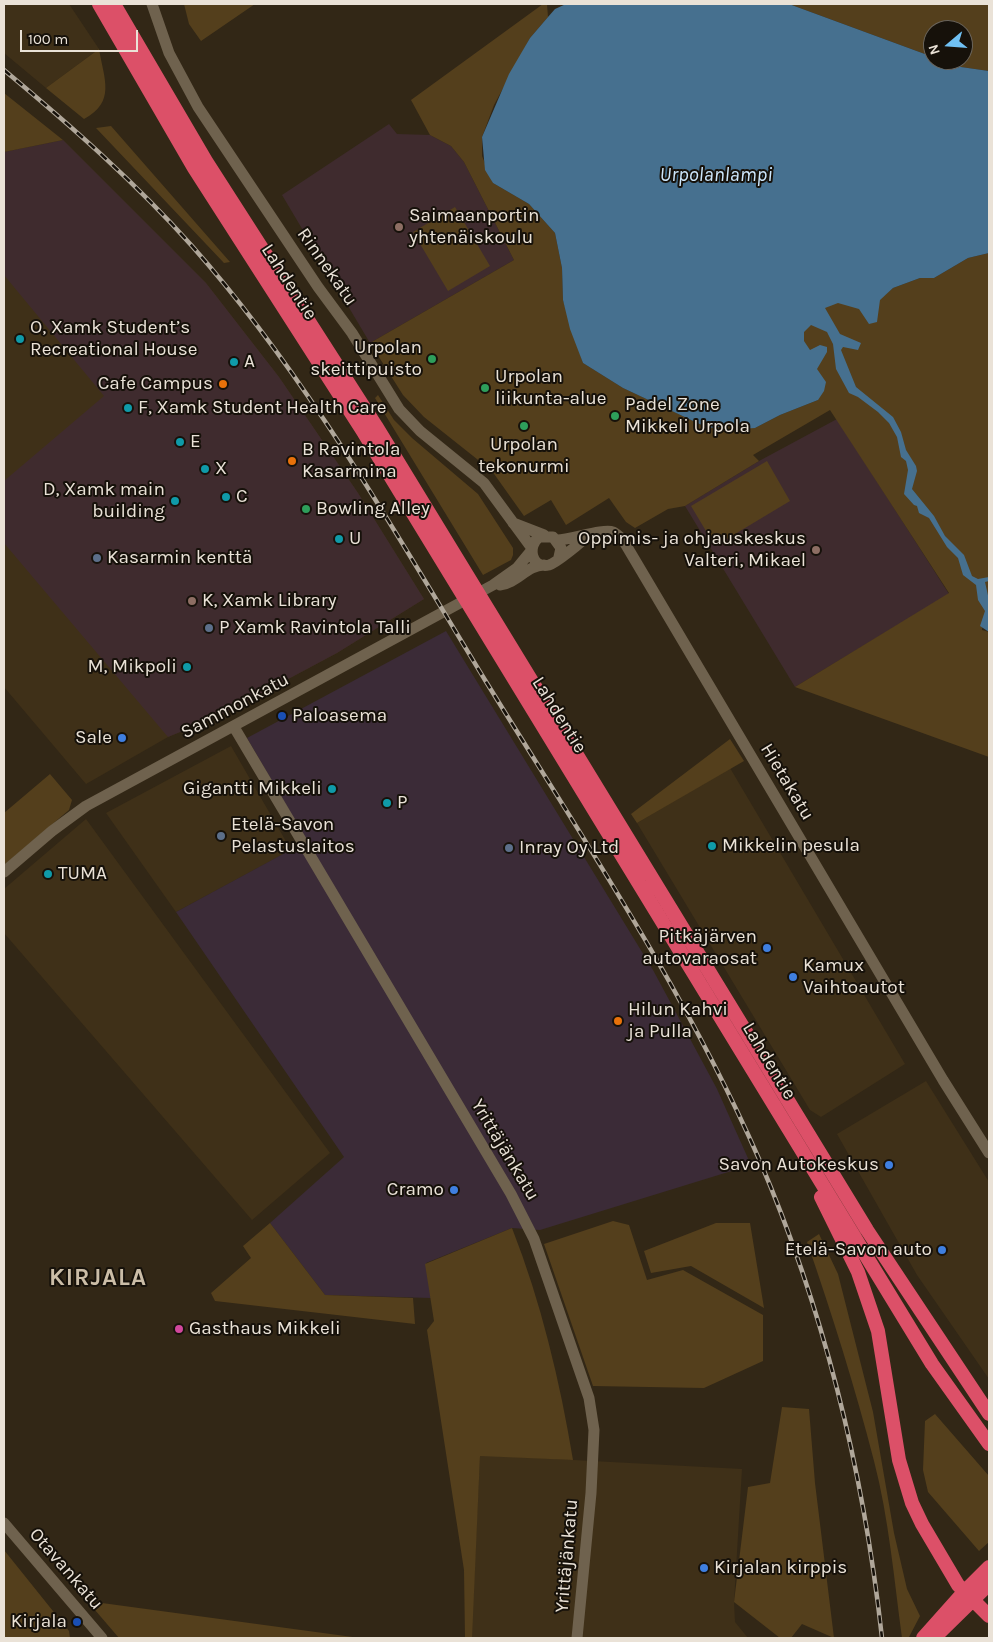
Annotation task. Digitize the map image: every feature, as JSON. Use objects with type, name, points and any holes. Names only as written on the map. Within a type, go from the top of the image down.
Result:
[{"type":"highway","name":"Lahdentie","points":[[99,4],[194,168],[364,433],[460,578]]},
{"type":"highway","name":"Lahdentie","points":[[114,4],[206,161],[376,426],[460,578],[797,1144],[821,1180],[932,1364],[989,1444]]},
{"type":"highway","name":"Lahdentie","points":[[484,618],[867,1230],[989,1414]]},
{"type":"highway","points":[[797,1144],[869,1300],[884,1360],[899,1460],[912,1503],[922,1524],[968,1597],[989,1616]]},
{"type":"highway","points":[[934,1638],[968,1597],[989,1567]]},
{"type":"highway","points":[[923,1638],[968,1597],[989,1584]]},
{"type":"street","name":"Rinnekatu","points":[[152,4],[170,53],[198,107],[318,287],[352,333],[399,409],[420,431],[484,483],[531,550]]},
{"type":"street","points":[[512,522],[556,540],[561,548],[559,557],[551,564],[544,565],[536,562],[531,550],[536,540],[544,536]]},
{"type":"street","name":"Hietakatu","points":[[556,540],[587,536],[606,530],[614,532],[623,540],[952,1096],[989,1153]]},
{"type":"street","name":"Hietakatu","points":[[559,557],[587,536]]},
{"type":"street","name":"Sammonkatu","points":[[4,872],[52,831],[86,806],[493,585],[517,568],[531,550]]},
{"type":"street","name":"Sammonkatu","points":[[493,585],[504,584],[519,577],[532,567],[544,565]]},
{"type":"street","name":"Yrittäjänkatu","points":[[234,727],[511,1194],[534,1239],[585,1381],[594,1430],[590,1503],[577,1638]]},
{"type":"street","name":"Otavankatu","points":[[4,1523],[102,1638]]},
{"type":"shaded area","points":[[4,4],[69,4],[99,49],[46,88],[4,53]]},
{"type":"shaded area","points":[[184,4],[255,4],[201,41],[189,24]]},
{"type":"shaded area","points":[[543,4],[547,4],[548,17],[530,38],[494,105],[482,137],[482,156],[493,183],[529,204],[555,233],[562,268],[563,300],[583,363],[623,388],[708,428],[732,423],[755,428],[780,415],[818,400],[796,333],[821,303],[885,295],[893,288],[920,278],[934,278],[968,258],[989,253],[989,617],[984,617],[982,630],[989,632],[989,757],[795,687],[949,593],[830,410],[753,455],[759,461],[685,506],[668,509],[635,528],[626,522],[609,498],[566,525],[551,500],[524,516],[492,471],[424,417],[403,395],[370,343],[514,260],[464,162],[451,146],[430,135],[411,100]]},
{"type":"shaded area","points":[[789,4],[989,4],[989,71],[973,69],[973,20],[923,20],[923,53]]},
{"type":"shaded area","points":[[99,49],[105,80],[104,97],[101,105],[84,119],[46,88]]},
{"type":"shaded area","points":[[4,93],[63,140],[4,152]]},
{"type":"shaded area","name":"Saimaanportin yhtenäiskoulu","points":[[389,124],[397,134],[430,135],[451,146],[464,162],[514,260],[370,343],[282,195]]},
{"type":"shaded area","points":[[111,126],[230,262],[224,263],[96,128]]},
{"type":"shaded area","points":[[63,140],[206,283],[279,377],[358,493],[424,599],[337,653],[219,716],[168,737],[86,784],[4,687],[4,152]]},
{"type":"shaded area","points":[[63,140],[206,283],[279,377],[358,493],[424,599],[337,653],[219,716],[168,737],[4,543],[4,481],[104,396],[4,275],[4,152]]},
{"type":"shaded area","points":[[455,207],[490,266],[448,291],[413,232]]},
{"type":"shaded area","points":[[378,395],[394,420],[412,438],[478,494],[513,548],[511,560],[483,575],[375,398]]},
{"type":"shaded area","name":"Oppimis- ja ohjauskeskus Valteri, Mikael","points":[[837,419],[949,594],[795,687],[685,506],[759,461]]},
{"type":"shaded area","points":[[767,461],[790,501],[715,546],[691,506]]},
{"type":"shaded area","points":[[446,631],[653,970],[717,1089],[751,1165],[540,1230],[512,1228],[426,1263],[431,1298],[325,1295],[270,1223],[344,1157],[176,912],[307,841],[247,738]]},
{"type":"shaded area","points":[[730,739],[744,761],[637,823],[631,814]]},
{"type":"shaded area","points":[[231,746],[291,850],[176,912],[106,813]]},
{"type":"shaded area","points":[[730,768],[905,1064],[821,1117],[810,1110],[637,823]]},
{"type":"shaded area","points":[[50,774],[72,800],[69,810],[4,865],[4,813]]},
{"type":"shaded area","points":[[86,819],[330,1153],[252,1220],[4,933],[4,889]]},
{"type":"shaded area","points":[[926,1081],[989,1182],[989,1379],[917,1275],[837,1134]]},
{"type":"shaded area","points":[[613,1221],[629,1225],[647,1280],[683,1270],[763,1315],[763,1361],[704,1388],[593,1386],[544,1244]]},
{"type":"shaded area","points":[[270,1223],[325,1295],[413,1298],[415,1324],[215,1301],[211,1293],[251,1258],[243,1246]]},
{"type":"shaded area","points":[[716,1223],[750,1223],[764,1308],[691,1266],[651,1273],[644,1251]]},
{"type":"shaded area","points":[[512,1228],[541,1313],[562,1401],[573,1460],[480,1456],[472,1638],[465,1638],[464,1570],[427,1330],[434,1321],[425,1264]]},
{"type":"shaded area","points":[[819,1234],[838,1274],[873,1412],[894,1533],[907,1589],[920,1616],[909,1637],[902,1638],[887,1527],[874,1461],[843,1351],[807,1242]]},
{"type":"shaded area","points":[[782,1407],[809,1409],[815,1483],[834,1638],[802,1624],[791,1638],[780,1638],[734,1602],[748,1487],[770,1483]]},
{"type":"shaded area","points":[[935,1414],[989,1476],[989,1542],[979,1551],[928,1492],[923,1470],[925,1421]]},
{"type":"shaded area","points":[[480,1455],[742,1469],[734,1602],[735,1622],[748,1638],[471,1638]]},
{"type":"shaded area","points":[[4,1550],[69,1631],[70,1638],[4,1638]]},
{"type":"shaded area","points":[[89,1603],[102,1603],[360,1638],[119,1638]]},
{"type":"water","name":"Urpolanlampi","points":[[566,4],[789,4],[923,53],[923,70],[973,69],[989,71],[989,253],[968,258],[934,278],[920,278],[893,288],[880,300],[877,322],[869,324],[859,309],[838,303],[825,308],[840,334],[861,343],[858,350],[843,347],[841,350],[856,387],[893,417],[901,432],[906,450],[917,471],[912,489],[934,516],[945,536],[964,555],[972,576],[978,579],[989,577],[989,581],[985,582],[989,600],[989,632],[980,626],[985,611],[978,600],[976,585],[963,575],[958,558],[947,547],[929,518],[919,513],[917,506],[904,494],[908,470],[906,461],[901,457],[897,437],[889,423],[878,412],[858,397],[849,393],[836,369],[833,344],[827,332],[811,325],[804,332],[804,341],[810,350],[820,345],[827,347],[827,352],[817,369],[826,382],[824,391],[818,400],[780,415],[755,428],[740,429],[732,423],[708,428],[623,388],[583,363],[570,329],[563,300],[562,268],[555,233],[529,204],[493,183],[485,170],[482,137],[509,74],[530,38],[555,9]]},
{"type":"railway","points":[[4,70],[148,199],[192,246],[274,348],[348,456],[383,512],[665,974],[730,1096],[759,1159],[803,1275],[822,1334],[852,1455],[864,1516],[882,1638]]},
{"type":"place","name":"Saimaanportin yhtenäiskoulu","points":[[399,227]]},
{"type":"place","name":"O, Xamk Student’s Recreational House","points":[[20,339]]},
{"type":"place","name":"Urpolan skeittipuisto","points":[[432,359]]},
{"type":"place","name":"A","points":[[234,362]]},
{"type":"place","name":"Cafe Campus","points":[[223,384]]},
{"type":"place","name":"Urpolan liikunta-alue","points":[[485,388]]},
{"type":"place","name":"F, Xamk Student Health Care","points":[[128,408]]},
{"type":"place","name":"Padel Zone Mikkeli Urpola","points":[[615,416]]},
{"type":"place","name":"Urpolan tekonurmi","points":[[524,426]]},
{"type":"place","name":"E","points":[[180,442]]},
{"type":"place","name":"B Ravintola Kasarmina","points":[[292,461]]},
{"type":"place","name":"X","points":[[205,469]]},
{"type":"place","name":"C","points":[[226,497]]},
{"type":"place","name":"D, Xamk main building","points":[[175,501]]},
{"type":"place","name":"Bowling Alley","points":[[306,509]]},
{"type":"place","name":"U","points":[[339,539]]},
{"type":"place","name":"Oppimis- ja ohjauskeskus Valteri, Mikael","points":[[816,550]]},
{"type":"place","name":"Kasarmin kenttä","points":[[97,558]]},
{"type":"place","name":"K, Xamk Library","points":[[192,601]]},
{"type":"place","name":"P Xamk Ravintola Talli","points":[[209,628]]},
{"type":"place","name":"M, Mikpoli","points":[[187,667]]},
{"type":"place","name":"Paloasema","points":[[282,716]]},
{"type":"place","name":"Sale","points":[[122,738]]},
{"type":"place","name":"Gigantti Mikkeli","points":[[332,789]]},
{"type":"place","name":"P","points":[[387,803]]},
{"type":"place","name":"Etelä-Savon Pelastuslaitos","points":[[221,836]]},
{"type":"place","name":"Mikkelin pesula","points":[[712,846]]},
{"type":"place","name":"Inray Oy Ltd","points":[[509,848]]},
{"type":"place","name":"TUMA","points":[[48,874]]},
{"type":"place","name":"Pitkäjärven autovaraosat","points":[[767,948]]},
{"type":"place","name":"Kamux Vaihtoautot","points":[[793,977]]},
{"type":"place","name":"Hilun Kahvi ja Pulla","points":[[618,1021]]},
{"type":"place","name":"Savon Autokeskus","points":[[889,1165]]},
{"type":"place","name":"Cramo","points":[[454,1190]]},
{"type":"place","name":"Etelä-Savon auto","points":[[942,1250]]},
{"type":"place","name":"Gasthaus Mikkeli","points":[[179,1329]]},
{"type":"place","name":"Kirjalan kirppis","points":[[704,1568]]},
{"type":"place","name":"Kirjala","points":[[77,1622]]},
{"type":"district","name":"KIRJALA","points":[[98,1278]]}]
